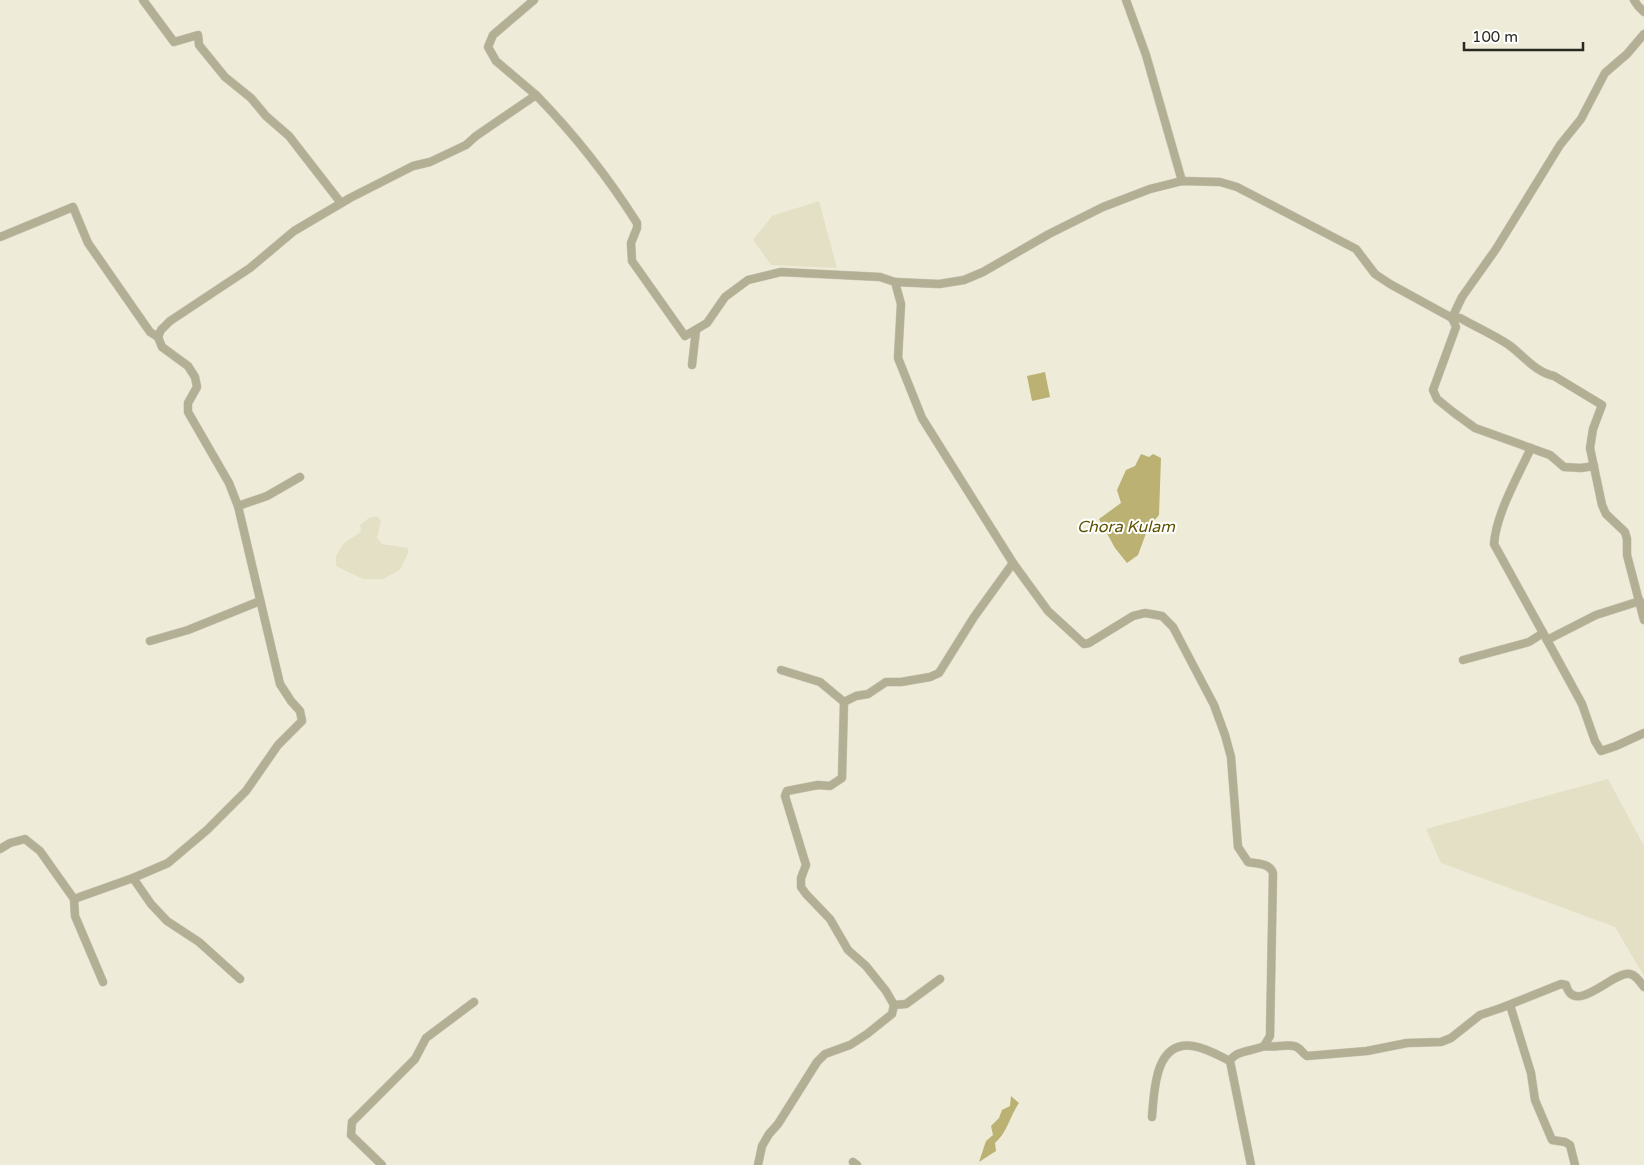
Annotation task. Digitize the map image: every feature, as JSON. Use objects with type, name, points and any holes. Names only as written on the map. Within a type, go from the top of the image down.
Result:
[{"type":"street","points":[[142,0],[174,42],[198,35],[199,44],[225,78],[251,98],[266,116],[290,136],[341,203]]},
{"type":"street","points":[[534,0],[493,35],[488,47],[496,61],[536,95],[556,116],[612,185],[637,223],[631,243],[632,261],[686,336],[706,323],[725,297],[748,280],[781,272],[880,277],[895,282],[939,284],[964,280],[983,272],[1049,234],[1103,207],[1150,189],[1182,181],[1220,182],[1237,187],[1356,249],[1375,274],[1390,284],[1452,318],[1460,318],[1509,346],[1546,375],[1554,376],[1602,405],[1593,429],[1590,448],[1602,505],[1606,514],[1624,532],[1627,539],[1627,555],[1644,620]]},
{"type":"street","points":[[1126,0],[1146,56],[1182,181]]},
{"type":"street","points":[[1634,0],[1644,12]]},
{"type":"street","points":[[1594,466],[1564,468],[1550,455],[1475,428],[1437,399],[1433,390],[1456,327],[1452,318],[1462,296],[1496,249],[1560,145],[1581,119],[1605,73],[1627,54],[1644,34]]},
{"type":"street","points":[[158,337],[170,321],[250,268],[294,231],[341,203],[413,166],[430,162],[466,145],[476,136],[536,95]]},
{"type":"street","points":[[0,237],[73,206],[88,243],[150,332],[158,337],[162,347],[188,366],[195,377],[197,388],[188,403],[188,412],[230,483],[238,506],[280,684],[290,701],[300,711],[302,721],[278,745],[246,791],[207,830],[168,863],[74,899]]},
{"type":"street","points":[[895,282],[901,304],[898,358],[922,418],[1013,563],[1048,611],[1084,644],[1090,643],[1133,616],[1145,613],[1162,616],[1172,627],[1214,705],[1231,757],[1238,847],[1248,862],[1268,865],[1273,873],[1270,1036],[1264,1046]]},
{"type":"street","points":[[692,365],[696,330]]},
{"type":"street","points":[[1531,448],[1499,518],[1494,533],[1494,544],[1582,704],[1601,751],[1644,733]]},
{"type":"street","points":[[238,506],[267,496],[300,477]]},
{"type":"street","points":[[844,702],[868,694],[886,682],[901,682],[930,677],[939,673],[974,617],[1013,563]]},
{"type":"street","points":[[150,641],[188,630],[260,601]]},
{"type":"street","points":[[1463,660],[1529,642],[1596,615],[1640,601]]},
{"type":"street","points":[[781,670],[820,682],[844,702]]},
{"type":"street","points":[[758,1165],[762,1146],[817,1062],[825,1054],[850,1045],[867,1034],[892,1014],[894,1005],[866,966],[848,950],[830,919],[801,887],[801,878],[806,864],[785,796],[787,791],[818,785],[830,786],[842,778],[844,702]]},
{"type":"street","points":[[0,849],[25,839],[40,852],[74,899],[75,916],[103,982]]},
{"type":"street","points":[[133,878],[151,904],[167,921],[199,942],[240,979]]},
{"type":"street","points":[[1251,1165],[1230,1061],[1232,1056],[1264,1046],[1294,1046],[1307,1056],[1367,1051],[1407,1044],[1436,1044],[1451,1038],[1480,1015],[1510,1005],[1560,984],[1566,985],[1567,990],[1572,994],[1580,996],[1594,992],[1619,975],[1627,973],[1633,974],[1644,987]]},
{"type":"street","points":[[894,1005],[906,1004],[940,978]]},
{"type":"street","points":[[382,1165],[351,1135],[352,1122],[416,1059],[426,1038],[474,1002]]},
{"type":"street","points":[[1510,1005],[1531,1073],[1535,1100],[1552,1140],[1565,1142],[1570,1146],[1575,1165]]},
{"type":"street","points":[[1152,1117],[1158,1071],[1172,1049],[1179,1046],[1194,1046],[1230,1061]]},
{"type":"shaded area","points":[[819,201],[837,268],[771,265],[753,240],[772,216]]},
{"type":"shaded area","points":[[377,516],[381,521],[377,538],[382,544],[408,548],[408,553],[400,570],[383,579],[363,579],[336,566],[336,556],[344,543],[361,532],[360,525],[369,518]]},
{"type":"shaded area","points":[[1608,779],[1644,846],[1644,976],[1615,927],[1441,863],[1426,829]]},
{"type":"water","points":[[1045,372],[1050,397],[1032,401],[1027,376]]},
{"type":"water","name":"Chora Kulam","points":[[1141,454],[1149,457],[1153,454],[1161,458],[1159,515],[1148,528],[1138,555],[1127,563],[1115,548],[1099,519],[1121,503],[1117,490],[1126,470],[1135,466]]},
{"type":"water","points":[[1011,1096],[1019,1103],[1003,1134],[995,1143],[996,1151],[979,1162],[986,1141],[993,1135],[991,1126],[999,1118],[1002,1110],[1010,1106]]}]
